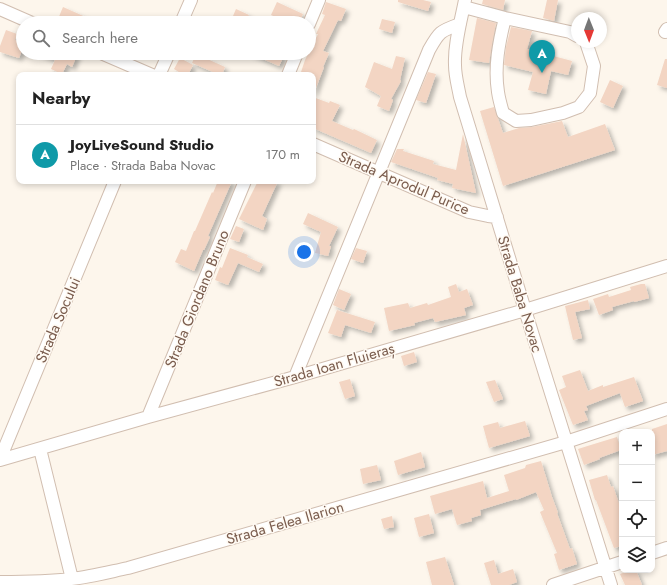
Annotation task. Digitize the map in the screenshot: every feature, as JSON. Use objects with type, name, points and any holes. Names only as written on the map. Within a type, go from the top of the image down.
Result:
[{"type":"street","points":[[184,16],[190,0]]},
{"type":"street","points":[[312,16],[319,0]]},
{"type":"street","points":[[464,4],[505,18],[571,33]]},
{"type":"street","name":"Strada Baba Novac","points":[[464,4],[455,51],[456,80],[460,97],[611,585]]},
{"type":"street","points":[[0,9],[16,16]]},
{"type":"street","points":[[505,18],[496,66],[498,91],[502,113],[516,120],[531,120],[563,113],[578,107],[590,93],[594,66],[588,48]]},
{"type":"street","points":[[295,376],[428,50],[436,37],[442,31],[460,24]]},
{"type":"street","points":[[117,60],[145,72]]},
{"type":"street","points":[[160,72],[166,60]]},
{"type":"street","points":[[289,72],[294,60]]},
{"type":"street","name":"Strada Aprodul Purice","points":[[316,145],[469,212],[497,217]]},
{"type":"street","name":"Strada Socului","points":[[0,460],[114,184]]},
{"type":"street","name":"Strada Giordano Bruno","points":[[148,417],[244,184]]},
{"type":"street","name":"Strada Ioan Fluieraș","points":[[0,460],[525,310],[667,266]]},
{"type":"street","name":"Strada Felea Ilarion","points":[[0,582],[42,582],[72,579],[128,568],[566,442],[667,409]]},
{"type":"street","points":[[40,449],[72,579]]},
{"type":"street","points":[[655,552],[667,548]]},
{"type":"street","points":[[553,585],[619,563]]},
{"type":"building","points":[[398,0],[423,0],[431,2],[428,11],[398,2]]},
{"type":"building","points":[[483,0],[505,0],[503,10],[482,4]]},
{"type":"building","points":[[547,0],[558,0],[554,21],[543,18]]},
{"type":"building","points":[[277,2],[303,14],[302,16],[271,15]]},
{"type":"building","points":[[326,2],[346,9],[341,21],[338,20],[323,51],[329,53],[316,88],[316,72],[301,72],[305,60],[316,60],[316,38],[318,34],[316,34],[325,15],[322,14]]},
{"type":"building","points":[[63,7],[83,16],[59,16]]},
{"type":"building","points":[[236,9],[249,15],[248,16],[233,16]]},
{"type":"building","points":[[477,18],[496,23],[489,63],[469,60]]},
{"type":"building","points":[[382,19],[395,22],[392,33],[379,29]]},
{"type":"building","points":[[511,27],[532,31],[527,49],[572,61],[568,75],[551,71],[546,94],[528,90],[533,72],[504,65],[506,47]]},
{"type":"building","points":[[6,30],[16,34],[16,57],[0,52],[0,46]]},
{"type":"building","points":[[396,56],[405,58],[401,81],[391,99],[393,100],[389,111],[377,106],[381,96],[365,87],[374,62],[392,69]]},
{"type":"building","points":[[665,59],[667,59],[667,88],[657,85]]},
{"type":"building","points":[[55,60],[75,60],[72,67],[67,64],[63,72],[58,72],[51,69]]},
{"type":"building","points":[[179,60],[184,60],[193,65],[190,72],[179,72],[174,69]]},
{"type":"building","points":[[193,60],[209,60],[225,67],[223,72],[213,72],[192,63]]},
{"type":"building","points":[[265,60],[282,60],[279,66]]},
{"type":"building","points":[[428,72],[436,74],[426,103],[416,100]]},
{"type":"building","points":[[610,80],[623,86],[613,108],[600,102]]},
{"type":"building","points":[[316,98],[340,105],[332,121],[377,140],[371,153],[316,129]]},
{"type":"building","points":[[494,107],[503,133],[519,128],[562,121],[568,137],[605,124],[615,150],[503,186],[480,111]]},
{"type":"building","points":[[463,134],[476,193],[452,188],[453,184],[437,180],[438,178],[391,162],[397,149],[404,149],[403,151],[434,161],[433,164],[456,170]]},
{"type":"building","points":[[217,184],[231,184],[208,236],[210,237],[194,271],[175,262],[181,249],[186,251],[212,192],[213,193]]},
{"type":"building","points":[[256,184],[277,184],[262,216],[267,219],[263,230],[239,219]]},
{"type":"building","points":[[308,213],[338,227],[329,246],[331,246],[328,256],[315,253],[321,232],[303,224]]},
{"type":"building","points":[[236,226],[244,229],[239,242],[230,239]]},
{"type":"building","points":[[230,248],[248,255],[247,257],[263,264],[259,272],[238,263],[228,285],[215,280],[220,267],[222,268]]},
{"type":"building","points":[[356,248],[367,251],[363,263],[351,259]]},
{"type":"building","points":[[456,284],[459,292],[467,289],[473,305],[464,308],[466,315],[435,322],[433,318],[414,323],[415,325],[389,331],[384,308],[408,303],[410,308],[427,303],[428,305],[451,297],[448,287]]},
{"type":"building","points":[[645,284],[649,298],[612,307],[613,310],[599,315],[593,299],[608,294],[609,297],[631,290],[630,287]]},
{"type":"building","points":[[339,289],[351,294],[344,310],[333,305]]},
{"type":"building","points":[[588,300],[590,309],[575,312],[582,338],[573,340],[565,306]]},
{"type":"building","points":[[337,310],[375,322],[371,333],[345,325],[341,337],[328,333]]},
{"type":"building","points":[[414,352],[417,362],[404,366],[401,356]]},
{"type":"building","points":[[580,370],[588,391],[603,385],[603,387],[634,377],[643,401],[625,407],[620,393],[586,406],[588,410],[584,411],[588,420],[573,425],[559,390],[566,387],[562,376]]},
{"type":"building","points":[[350,379],[355,396],[345,399],[339,382]]},
{"type":"building","points":[[495,380],[503,399],[494,402],[486,382]]},
{"type":"building","points":[[525,421],[530,436],[489,448],[483,426],[498,422],[500,428]]},
{"type":"building","points":[[667,424],[667,451],[655,454],[655,429],[652,429]]},
{"type":"building","points":[[617,437],[619,444],[619,451],[584,465],[578,449]]},
{"type":"building","points":[[421,452],[425,467],[398,475],[394,461]]},
{"type":"building","points":[[541,461],[557,513],[577,564],[559,570],[554,554],[557,553],[540,512],[544,510],[536,492],[516,500],[480,510],[481,515],[471,518],[472,521],[457,525],[452,509],[435,514],[430,496],[483,481],[487,498],[509,491],[504,475],[525,468],[526,465]]},
{"type":"building","points":[[377,465],[381,480],[363,484],[360,469]]},
{"type":"building","points":[[607,475],[611,487],[613,486],[619,503],[619,547],[614,548],[595,500],[589,480]]},
{"type":"building","points":[[429,514],[434,533],[419,537],[414,518]]},
{"type":"building","points":[[392,516],[394,527],[384,529],[381,519]]},
{"type":"building","points":[[445,557],[454,585],[432,585],[426,562]]},
{"type":"building","points":[[494,560],[498,574],[513,569],[517,582],[509,585],[491,585],[484,563]]},
{"type":"building","points":[[637,573],[642,585],[625,585],[620,574]]},
{"type":"place","name":"JoyLiveSound Studio","points":[[542,73]]}]
